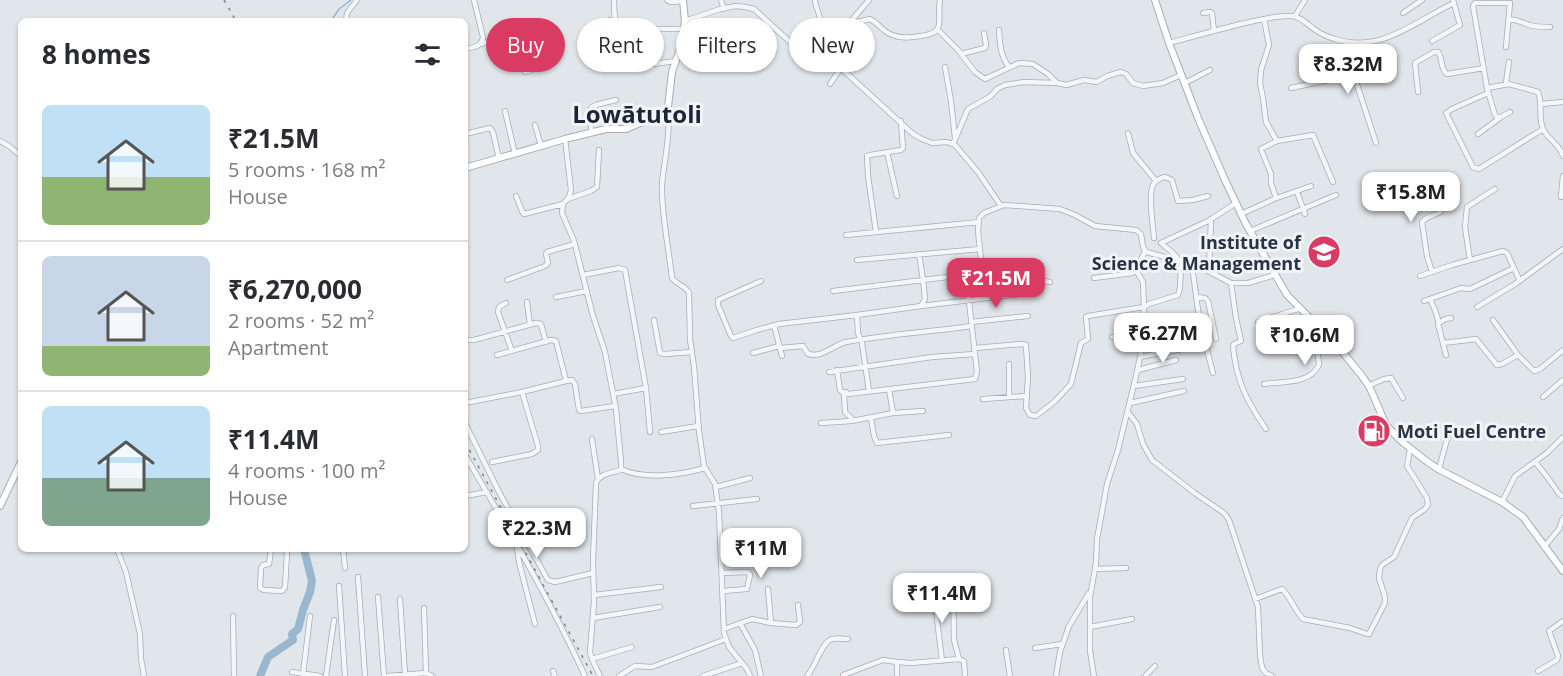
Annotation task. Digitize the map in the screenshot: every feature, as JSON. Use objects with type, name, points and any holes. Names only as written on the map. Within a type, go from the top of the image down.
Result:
[{"type":"street","points":[[346,18],[357,0]]},
{"type":"street","points":[[474,0],[483,37],[480,44]]},
{"type":"street","points":[[614,0],[615,18]]},
{"type":"street","points":[[667,0],[683,1],[685,18]]},
{"type":"street","points":[[720,0],[724,9]]},
{"type":"street","points":[[815,0],[820,18]]},
{"type":"street","points":[[854,18],[869,0]]},
{"type":"street","points":[[875,23],[890,34],[907,38],[933,33],[938,29],[940,0]]},
{"type":"street","points":[[1155,0],[1181,75],[1225,180],[1250,231],[1287,295],[1336,344],[1368,386],[1386,425],[1394,434],[1410,449],[1439,469],[1502,502],[1523,517],[1544,547],[1560,561],[1563,571]]},
{"type":"street","points":[[1294,16],[1305,0]]},
{"type":"street","points":[[1501,117],[1495,115],[1487,91],[1473,4],[1510,1],[1506,47]]},
{"type":"street","points":[[1403,13],[1419,2]]},
{"type":"street","points":[[1169,43],[1285,16],[1294,16],[1326,36],[1352,43],[1371,42],[1388,38],[1454,2],[1460,25],[1432,40]]},
{"type":"street","points":[[695,18],[736,6],[754,9],[789,41]]},
{"type":"street","points":[[1203,13],[1212,13],[1214,31]]},
{"type":"street","points":[[1509,19],[1523,21],[1532,26],[1550,27]]},
{"type":"street","points":[[1263,20],[1269,45],[1261,70],[1260,83],[1266,122],[1276,141]]},
{"type":"street","points":[[938,29],[975,72],[983,78],[1019,63],[1033,64],[1057,83]]},
{"type":"street","points":[[999,30],[1001,53],[1009,67]]},
{"type":"street","points":[[961,54],[985,48],[984,33]]},
{"type":"street","points":[[468,48],[486,43]]},
{"type":"street","points":[[1352,43],[1350,62],[1376,142]]},
{"type":"street","points":[[1418,92],[1415,63],[1434,52],[1439,52],[1443,70],[1447,74],[1484,68]]},
{"type":"street","points":[[468,167],[606,129],[626,129],[657,116],[666,110],[669,102],[672,72],[676,61],[664,63]]},
{"type":"street","points":[[1291,88],[1328,80],[1341,65],[1350,62]]},
{"type":"street","points":[[1506,83],[1509,62]]},
{"type":"street","points":[[945,67],[951,100],[954,141],[1001,206]]},
{"type":"street","points":[[1185,83],[1210,70]]},
{"type":"street","points":[[830,84],[838,72]]},
{"type":"street","points":[[845,72],[913,134],[932,143],[954,141]]},
{"type":"street","points":[[954,141],[968,109],[1005,85],[1041,81],[1066,85],[1084,80],[1096,82],[1121,72],[1126,74],[1133,83],[1143,86],[1181,75]]},
{"type":"street","points":[[1543,129],[1479,169],[1475,169],[1446,113],[1506,83],[1522,86],[1538,92],[1543,129],[1559,146],[1563,156]]},
{"type":"street","points":[[592,133],[590,108],[593,105],[616,100]]},
{"type":"street","points":[[1540,104],[1563,102]]},
{"type":"street","points":[[666,110],[668,132],[662,186],[664,215],[672,278],[689,293],[689,332],[698,426],[705,468],[714,480],[718,503],[724,629],[729,646],[750,676]]},
{"type":"street","points":[[505,111],[515,154]]},
{"type":"street","points":[[1478,134],[1510,112]]},
{"type":"street","points":[[876,232],[867,156],[903,148],[901,122]]},
{"type":"street","points":[[535,125],[541,146]]},
{"type":"street","points":[[468,133],[491,129],[499,159]]},
{"type":"street","points":[[1128,133],[1132,153],[1156,181]]},
{"type":"street","points":[[1276,198],[1270,172],[1261,149],[1276,141],[1313,135],[1333,182]]},
{"type":"street","points":[[565,139],[571,190],[568,199]]},
{"type":"street","points":[[0,141],[18,154]]},
{"type":"street","points":[[516,196],[524,214],[563,204],[568,199],[591,191],[597,187],[599,150]]},
{"type":"street","points":[[887,152],[897,196]]},
{"type":"street","points":[[1560,197],[1563,176]]},
{"type":"street","points":[[1154,238],[1152,195],[1153,184],[1156,181],[1165,177],[1172,180],[1178,201],[1208,196]]},
{"type":"street","points":[[1432,272],[1426,256],[1422,222],[1441,212],[1444,207],[1441,178]]},
{"type":"street","points":[[1241,214],[1276,198],[1311,186]]},
{"type":"street","points":[[1470,260],[1465,227],[1467,207],[1495,189]]},
{"type":"street","points":[[1297,192],[1304,211]]},
{"type":"street","points":[[1250,231],[1304,211],[1336,195]]},
{"type":"street","points":[[1161,243],[1211,219],[1236,203]]},
{"type":"street","points":[[563,204],[562,213],[575,244],[605,352],[615,406],[621,469]]},
{"type":"street","points":[[979,273],[982,270],[979,218],[1001,206],[1011,205],[1059,209],[1095,226],[1140,232],[1161,243],[1182,262]]},
{"type":"street","points":[[1209,271],[1211,219]]},
{"type":"street","points":[[846,235],[979,222]]},
{"type":"street","points":[[1094,278],[1130,274],[1136,270],[1145,251],[1140,232]]},
{"type":"street","points":[[507,280],[545,266],[547,252],[575,244]]},
{"type":"street","points":[[857,260],[980,249]]},
{"type":"street","points":[[1477,307],[1563,249]]},
{"type":"street","points":[[1145,251],[1209,271],[1231,284],[1248,283],[1275,275]]},
{"type":"street","points":[[1420,276],[1503,251],[1507,253],[1520,280]]},
{"type":"street","points":[[918,254],[925,299],[921,306]]},
{"type":"street","points":[[829,372],[1022,344],[1026,345],[1028,364],[1027,411],[1032,416],[1036,416],[1069,387],[1081,343],[1088,339],[1086,317],[1144,307],[1177,296],[1182,262]]},
{"type":"street","points":[[1192,266],[1200,324],[1213,373]]},
{"type":"street","points":[[583,275],[619,268],[625,270],[646,388],[650,432]]},
{"type":"street","points":[[1425,301],[1461,288],[1470,289],[1514,268]]},
{"type":"street","points":[[1094,676],[1090,651],[1090,627],[1091,591],[1097,539],[1107,484],[1128,412],[1143,337],[1143,282],[1136,270]]},
{"type":"street","points":[[833,291],[979,273],[1016,271],[1026,278],[1050,282]]},
{"type":"street","points":[[837,370],[840,390],[846,392],[977,378],[966,275]]},
{"type":"street","points":[[761,281],[721,298],[717,302],[733,338],[774,325],[796,321],[1020,294]]},
{"type":"street","points":[[1231,284],[1241,341],[1233,346],[1241,384],[1246,399],[1266,429]]},
{"type":"street","points":[[556,297],[587,291]]},
{"type":"street","points":[[1196,297],[1206,298],[1208,301],[1216,339]]},
{"type":"street","points":[[1431,299],[1436,310],[1446,355]]},
{"type":"street","points":[[527,302],[530,325]]},
{"type":"street","points":[[506,303],[499,307],[498,312],[512,351]]},
{"type":"street","points":[[1258,322],[1301,308]]},
{"type":"street","points":[[857,315],[857,329],[862,343],[869,391]]},
{"type":"street","points":[[753,353],[779,347],[803,346],[811,356],[831,350],[840,344],[860,339],[1028,316]]},
{"type":"street","points":[[1439,323],[1451,318]]},
{"type":"street","points":[[654,320],[660,353],[692,352]]},
{"type":"street","points":[[1493,320],[1518,355],[1532,370],[1540,369],[1563,350]]},
{"type":"street","points":[[468,340],[536,323],[541,324],[546,342]]},
{"type":"street","points":[[774,325],[782,356]]},
{"type":"street","points":[[1264,384],[1297,381],[1312,375],[1319,363],[1317,346],[1325,333]]},
{"type":"street","points":[[1112,337],[1143,337]]},
{"type":"street","points":[[497,355],[554,340],[557,343],[566,381]]},
{"type":"street","points":[[1443,343],[1477,340],[1498,365],[1518,355]]},
{"type":"street","points":[[1140,357],[1182,349]]},
{"type":"street","points":[[1137,370],[1176,360]]},
{"type":"street","points":[[1009,364],[1009,397]]},
{"type":"street","points":[[1368,386],[1391,378],[1403,398]]},
{"type":"street","points":[[1134,386],[1184,379]]},
{"type":"street","points":[[468,402],[570,380],[574,382],[577,407],[580,411],[615,406]]},
{"type":"street","points":[[1543,397],[1563,380]]},
{"type":"street","points":[[613,394],[646,388]]},
{"type":"street","points":[[889,389],[893,413]]},
{"type":"street","points":[[1130,403],[1184,391]]},
{"type":"street","points":[[492,462],[532,454],[538,450],[522,392]]},
{"type":"street","points":[[846,392],[845,412],[852,419]]},
{"type":"street","points":[[983,399],[1027,396]]},
{"type":"street","points":[[821,423],[923,411]]},
{"type":"street","points":[[1128,412],[1137,424],[1143,444],[1152,460],[1228,517],[1238,542],[1258,612],[1261,664],[1263,671],[1272,676]]},
{"type":"street","points":[[871,418],[874,440],[877,443],[949,435]]},
{"type":"street","points":[[661,432],[698,426]]},
{"type":"street","points":[[468,429],[503,501],[548,580],[555,582],[593,573]]},
{"type":"street","points":[[1439,469],[1449,432]]},
{"type":"street","points":[[1502,502],[1515,476],[1547,453],[1563,437]]},
{"type":"street","points":[[592,439],[598,479],[593,537],[594,595],[590,652],[600,676]]},
{"type":"street","points":[[1255,599],[1282,589],[1303,619],[1369,634],[1385,603],[1378,578],[1380,568],[1394,557],[1412,518],[1428,504],[1427,498],[1407,468],[1410,449]]},
{"type":"street","points":[[468,460],[563,630],[585,676]]},
{"type":"street","points":[[1534,462],[1563,496]]},
{"type":"street","points":[[0,506],[18,468]]},
{"type":"street","points":[[598,479],[621,469],[635,474],[674,475],[687,474],[705,468]]},
{"type":"street","points":[[716,487],[750,478]]},
{"type":"street","points":[[468,495],[487,492]]},
{"type":"street","points":[[693,506],[757,499]]},
{"type":"street","points":[[1544,547],[1559,529],[1563,518]]},
{"type":"street","points":[[518,547],[519,562],[535,624]]},
{"type":"street","points":[[118,552],[126,572],[140,634],[144,676]]},
{"type":"street","points":[[271,552],[269,564],[261,567],[261,588],[283,591],[286,552]]},
{"type":"street","points":[[343,552],[345,568]]},
{"type":"street","points":[[1095,569],[1126,568]]},
{"type":"street","points":[[722,573],[748,572],[750,575],[747,589],[723,591]]},
{"type":"street","points":[[358,577],[365,676]]},
{"type":"street","points":[[339,586],[345,676]]},
{"type":"street","points":[[953,586],[954,633],[959,659]]},
{"type":"street","points":[[594,595],[661,587]]},
{"type":"street","points":[[768,589],[771,623]]},
{"type":"street","points":[[1056,676],[1062,644],[1069,626],[1091,591]]},
{"type":"street","points":[[378,597],[386,676],[426,673],[432,676]]},
{"type":"street","points":[[400,598],[405,674]]},
{"type":"street","points":[[724,629],[753,619],[794,626],[800,620],[798,605]]},
{"type":"street","points":[[593,618],[660,607]]},
{"type":"street","points":[[424,608],[426,673]]},
{"type":"street","points":[[936,610],[942,661]]},
{"type":"street","points":[[303,674],[310,615]]},
{"type":"street","points":[[233,616],[234,676]]},
{"type":"street","points":[[1090,627],[1132,619]]},
{"type":"street","points":[[326,676],[334,620]]},
{"type":"street","points":[[1538,671],[1557,660],[1557,653],[1549,631],[1563,621]]},
{"type":"street","points":[[740,623],[755,650],[761,676]]},
{"type":"street","points":[[619,676],[635,666],[652,667],[726,639]]},
{"type":"street","points":[[807,676],[826,642],[831,639],[848,639]]},
{"type":"street","points":[[1035,648],[1062,644]]},
{"type":"street","points":[[591,659],[632,646]]},
{"type":"street","points":[[1006,650],[1010,676]]},
{"type":"street","points":[[843,675],[883,660],[910,663],[959,659],[964,661],[965,676]]},
{"type":"street","points":[[897,662],[897,676]]},
{"type":"street","points":[[704,676],[742,663]]},
{"type":"street","points":[[1146,676],[1155,666]]},
{"type":"street","points":[[292,672],[320,676]]},
{"type":"waterway","points":[[333,18],[339,9],[351,0]]},
{"type":"waterway","points":[[260,676],[268,657],[293,640],[292,634],[298,629],[312,581],[305,552]]},
{"type":"railway","points":[[224,0],[234,18]]},
{"type":"railway","points":[[468,447],[593,676]]},
{"type":"place","name":"Institute of Science & Management","points":[[1324,252]]},
{"type":"place","name":"Moti Fuel Centre","points":[[1374,431]]},
{"type":"district","name":"Lowātutoli","points":[[637,113]]}]
